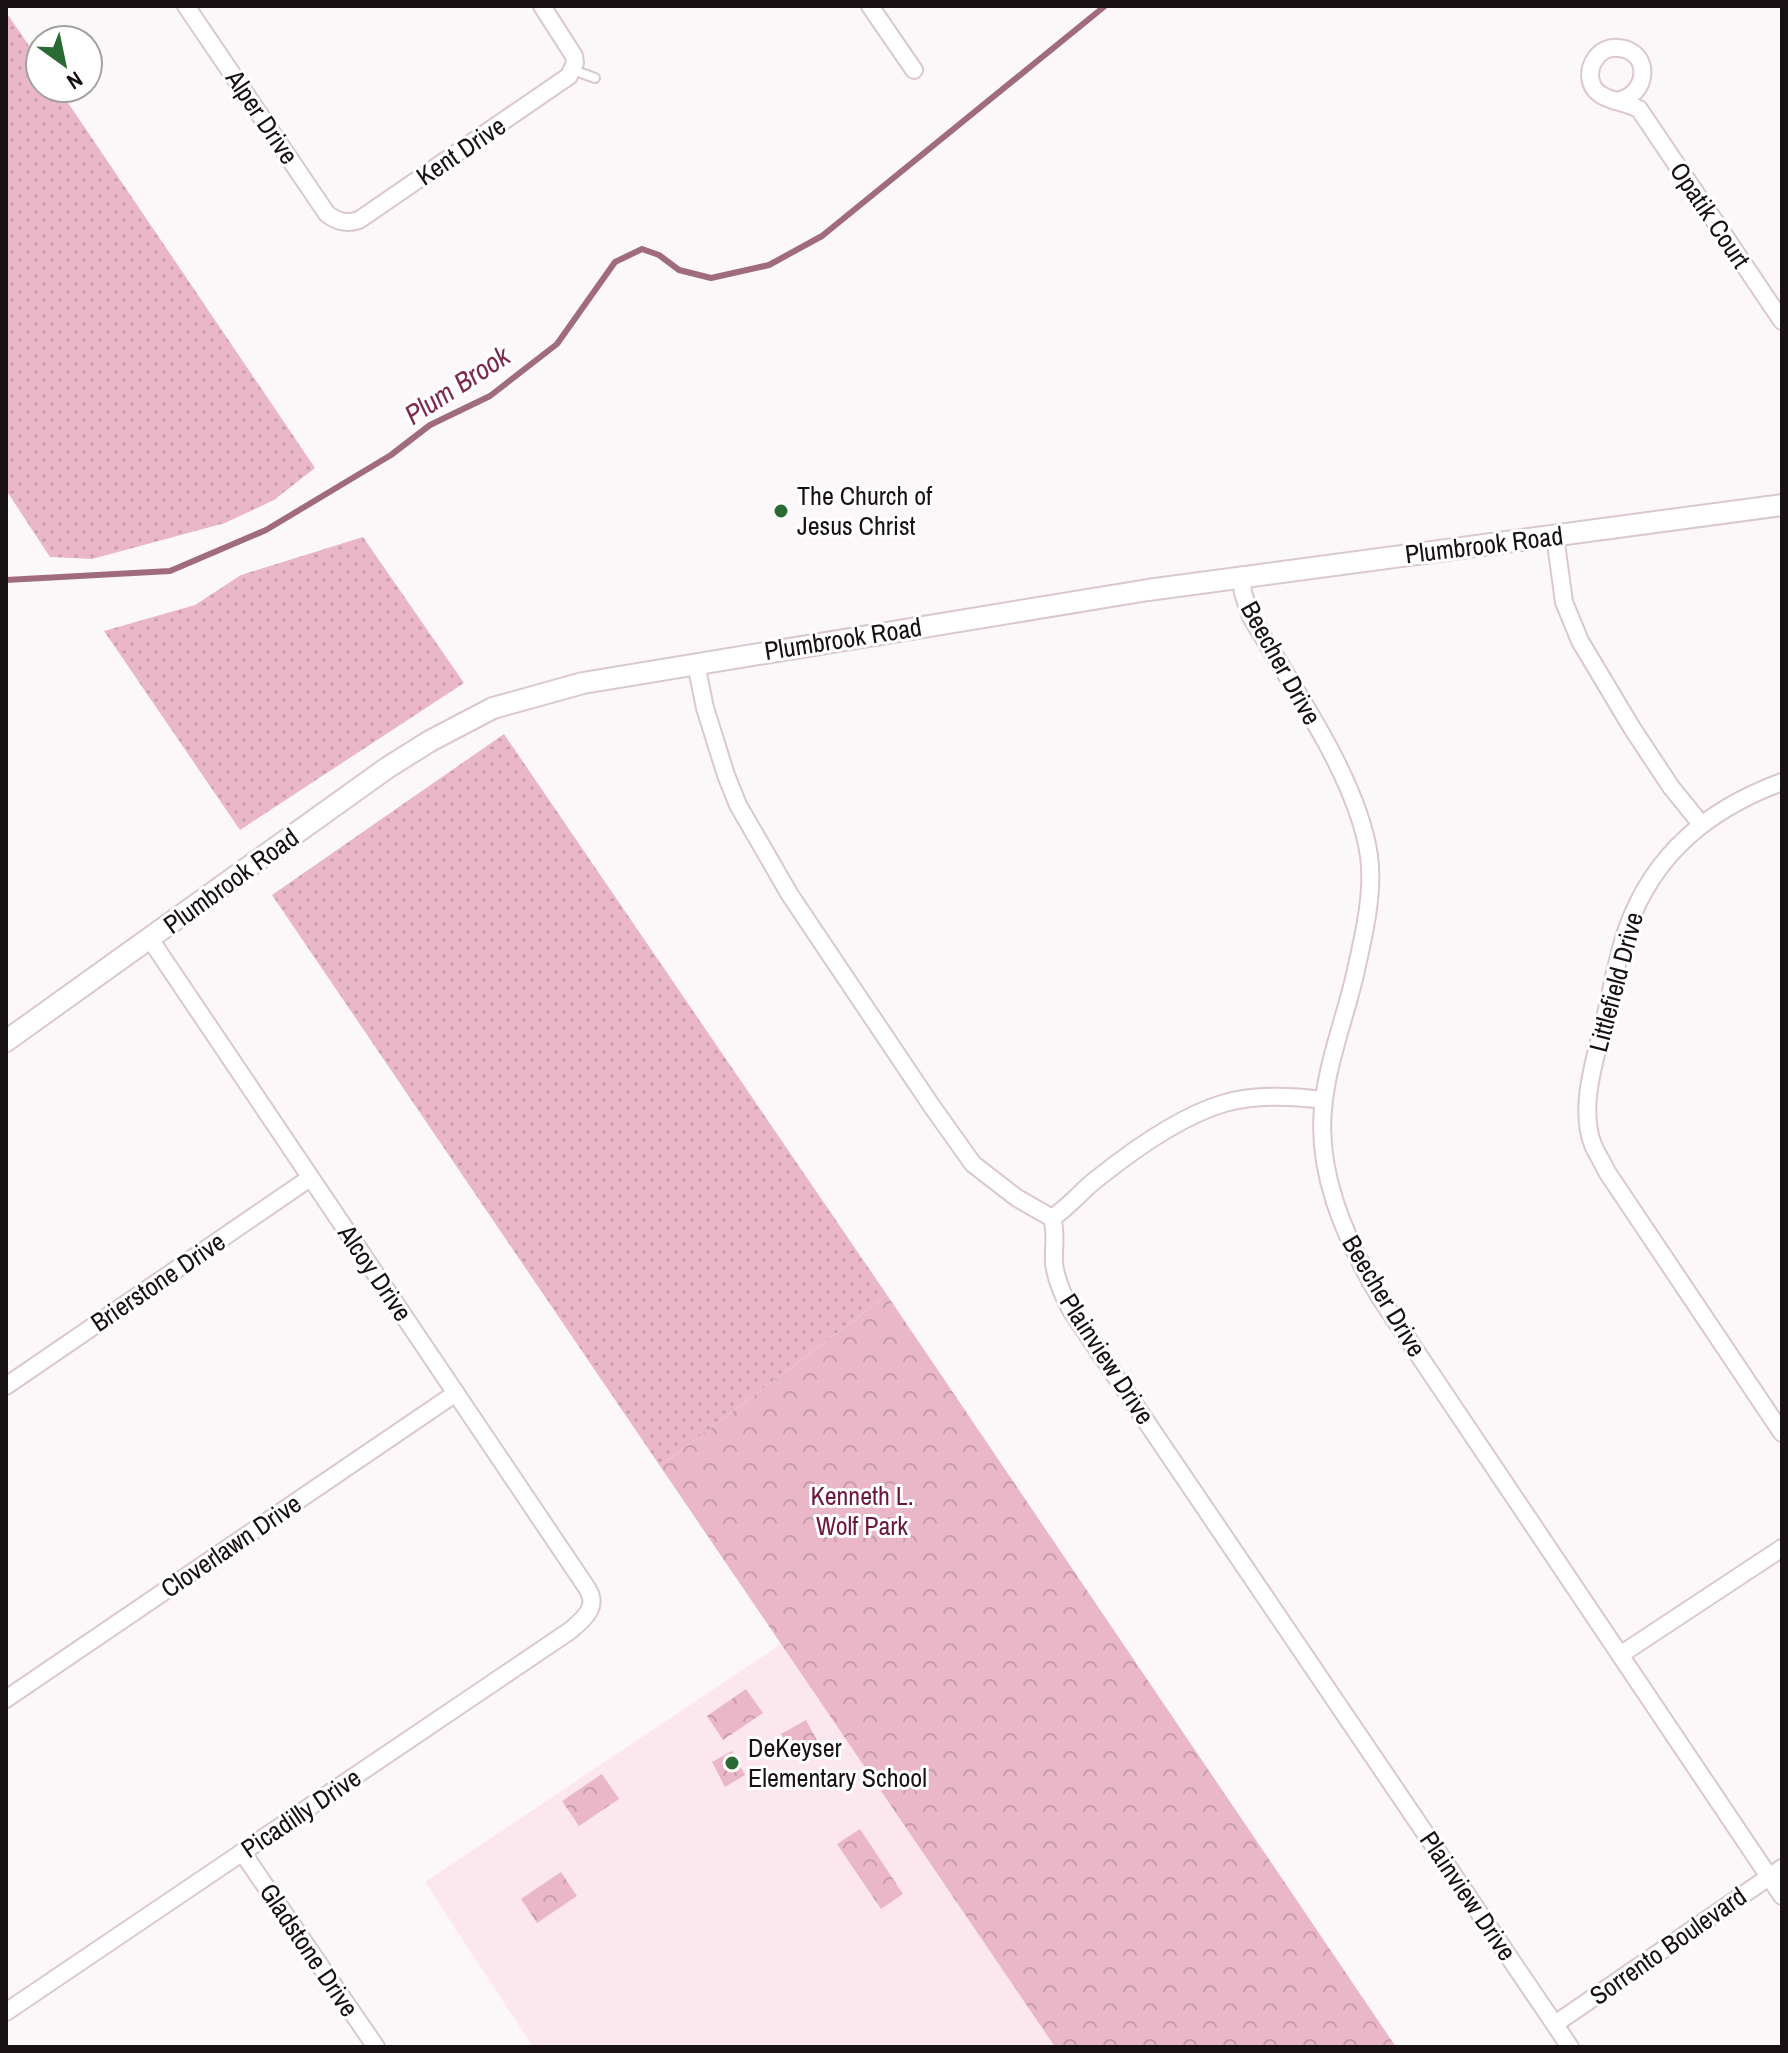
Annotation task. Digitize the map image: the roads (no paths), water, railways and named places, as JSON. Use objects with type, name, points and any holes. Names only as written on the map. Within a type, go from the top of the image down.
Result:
[{"type":"street","name":"Alper Drive","points":[[186,6],[327,214],[343,222]]},
{"type":"street","points":[[542,6],[571,48],[575,63],[573,70]]},
{"type":"street","points":[[870,6],[914,70]]},
{"type":"street","points":[[1622,48],[1630,51],[1642,65],[1642,82],[1639,109],[1600,94],[1591,80],[1592,64],[1604,51],[1622,48]]},
{"type":"street","name":"Kent Drive","points":[[343,222],[359,220],[564,81],[573,70]]},
{"type":"street","points":[[1615,101],[1631,96],[1642,82]]},
{"type":"street","name":"Opatik Court","points":[[1639,109],[1782,321]]},
{"type":"street","name":"Plumbrook Road","points":[[6,1041],[387,768],[493,708],[535,695],[583,683],[1091,598],[1782,505]]},
{"type":"street","points":[[1555,536],[1564,602],[1580,641],[1648,752],[1701,824]]},
{"type":"street","name":"Beecher Drive","points":[[1241,576],[1251,617],[1341,771],[1364,831],[1369,858],[1362,945],[1323,1100],[1326,1170],[1344,1229],[1379,1296],[1620,1655],[1775,1872],[1782,1896]]},
{"type":"street","points":[[696,664],[705,708],[726,775],[756,838],[790,895],[973,1164],[1017,1198],[1052,1218],[1112,1167],[1172,1127],[1209,1108],[1229,1101],[1259,1097],[1323,1100]]},
{"type":"street","name":"Littlefield Drive","points":[[1782,782],[1734,802],[1701,824],[1660,868],[1639,900],[1626,930],[1593,1067],[1587,1109],[1593,1143],[1607,1172],[1782,1433]]},
{"type":"street","name":"Alcoy Drive","points":[[150,939],[592,1595],[591,1609]]},
{"type":"street","name":"Brierstone Drive","points":[[6,1386],[310,1178]]},
{"type":"street","name":"Plainview Drive","points":[[1052,1218],[1056,1231],[1054,1263],[1057,1279],[1072,1312],[1570,2047]]},
{"type":"street","name":"Cloverlawn Drive","points":[[6,1699],[456,1393]]},
{"type":"street","points":[[1620,1655],[1782,1548]]},
{"type":"street","name":"Picadilly Drive","points":[[6,2012],[571,1630],[591,1609]]},
{"type":"street","name":"Gladstone Drive","points":[[242,1852],[376,2047]]},
{"type":"street","name":"Sorrento Boulevard","points":[[1555,2024],[1775,1872]]},
{"type":"lane","points":[[573,70],[595,78]]},
{"type":"waterway","name":"Plum Brook","points":[[6,580],[170,571],[266,530],[391,455],[430,425],[490,396],[557,344],[615,262],[642,249],[659,255],[679,270],[711,278],[769,265],[822,236],[1105,6]]},
{"type":"place","name":"The Church of Jesus Christ","points":[[781,511]]},
{"type":"place","name":"DeKeyser Elementary School","points":[[732,1763]]},
{"type":"park label","name":"Kenneth L. Wolf Park","points":[[862,1511]]}]
